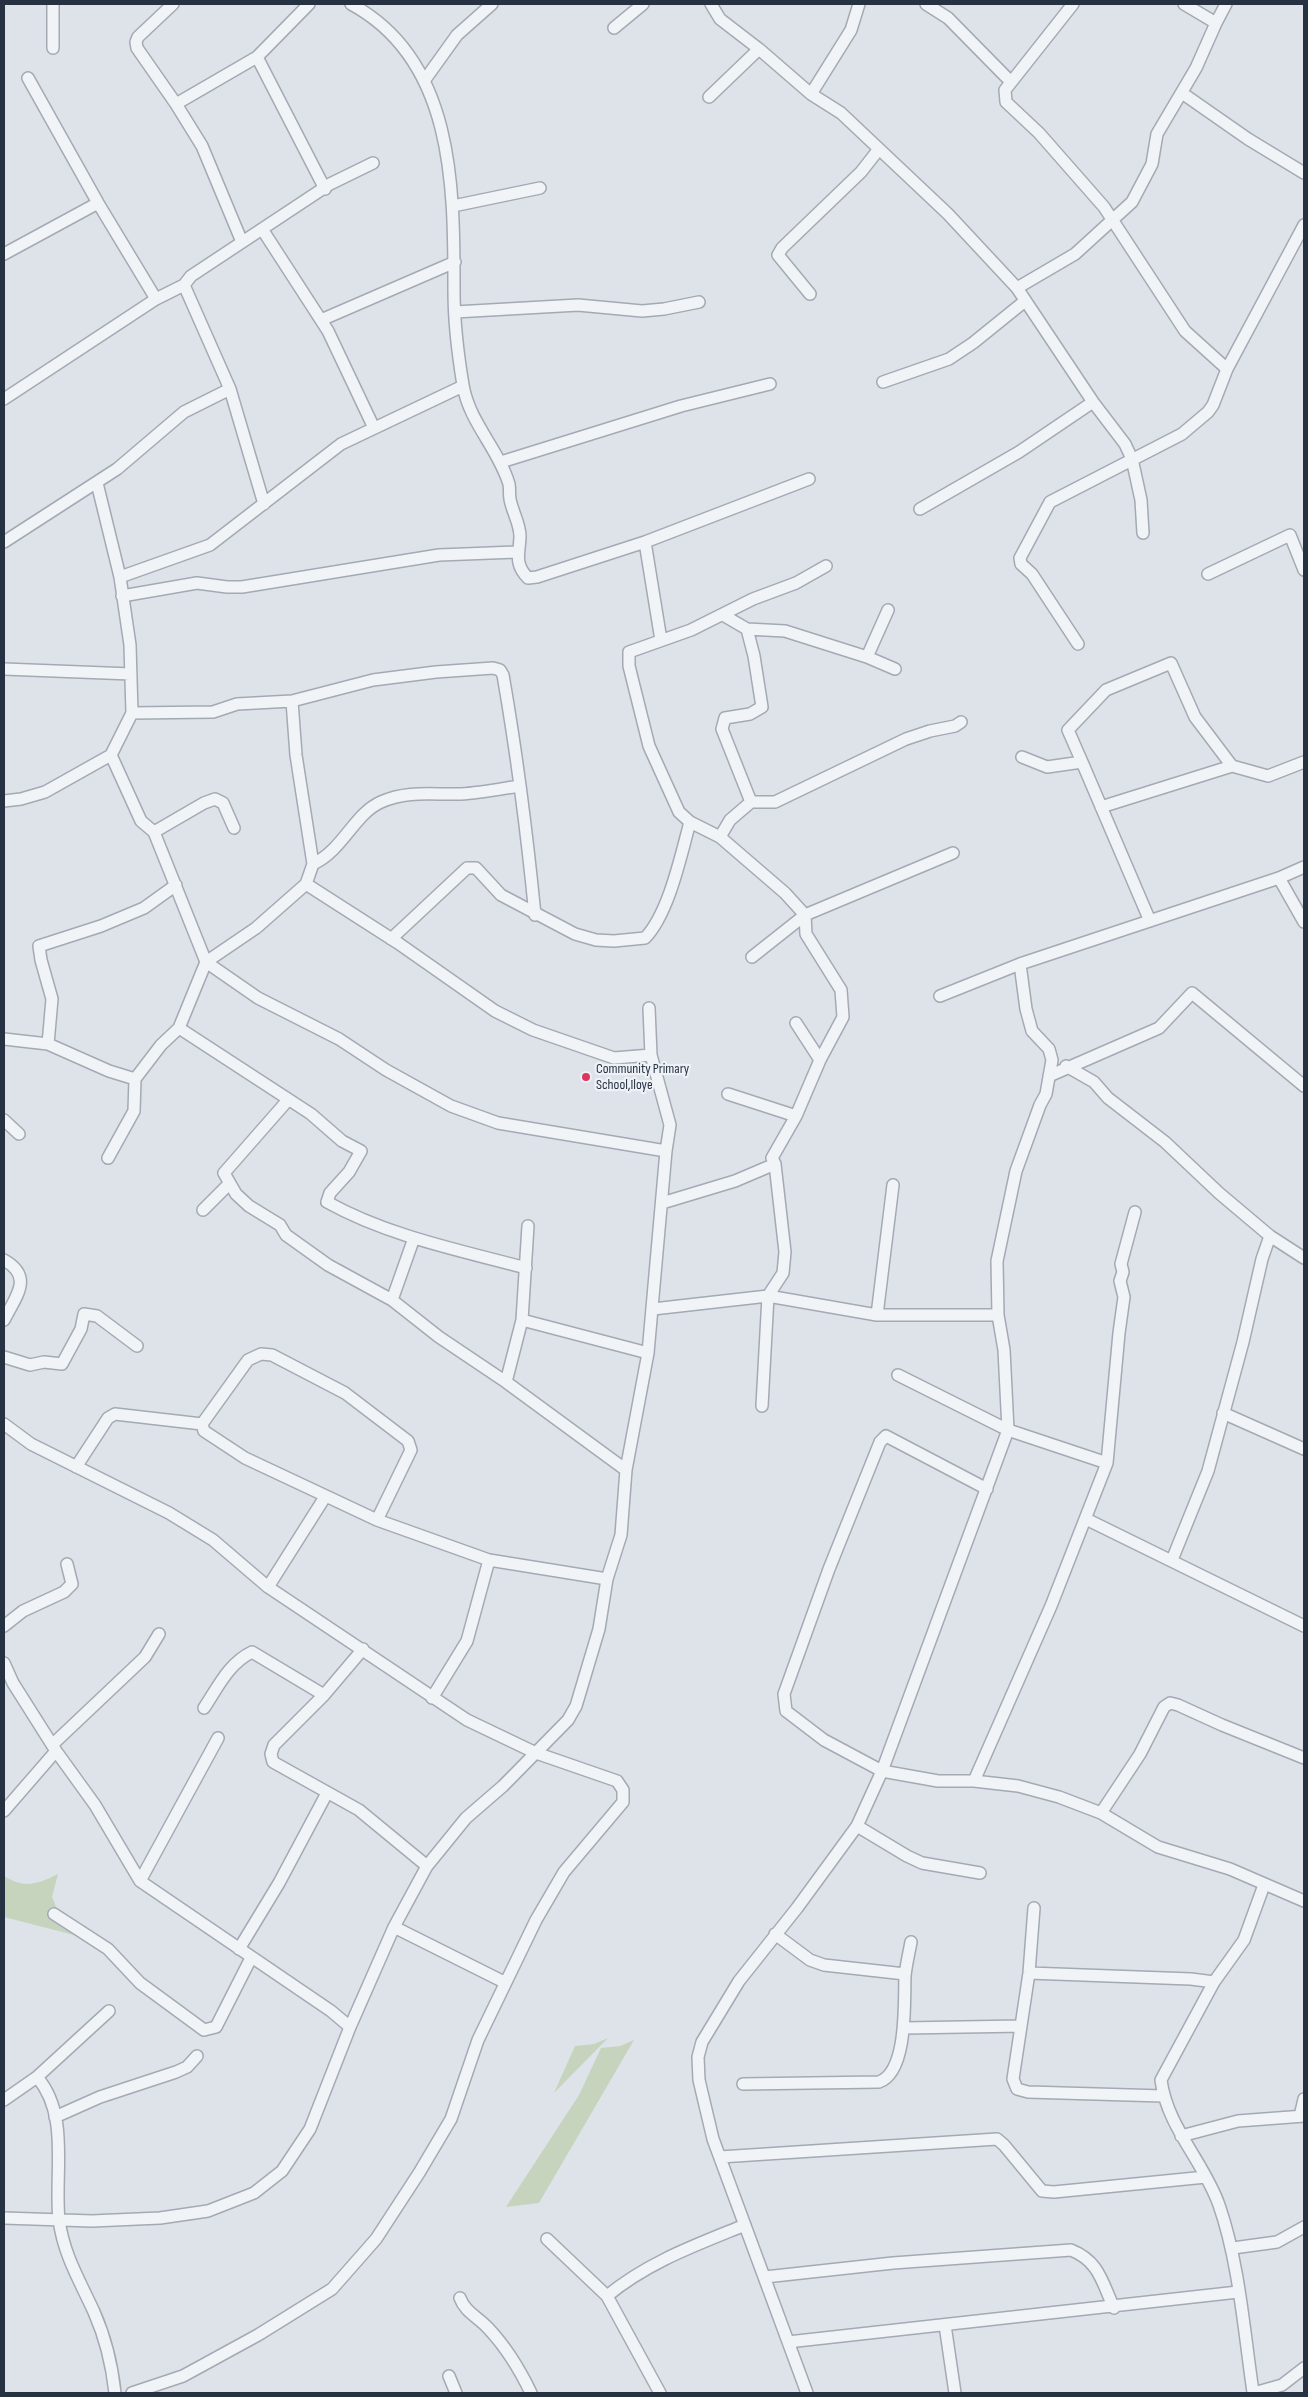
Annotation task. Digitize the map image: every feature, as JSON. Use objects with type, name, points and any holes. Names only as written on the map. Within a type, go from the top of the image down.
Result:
[{"type":"street","points":[[53,4],[53,48]]},
{"type":"street","points":[[173,4],[138,37],[136,42],[137,48],[176,104],[206,154],[242,242]]},
{"type":"street","points":[[176,104],[257,58],[309,4]]},
{"type":"street","points":[[350,4],[372,17],[394,37],[424,81],[436,107],[453,206],[455,312],[463,386],[473,417],[481,426],[501,462],[510,486],[510,498],[520,535],[516,552],[522,572],[528,578],[537,577],[645,542],[744,502],[808,479]]},
{"type":"street","points":[[424,81],[457,35],[492,4]]},
{"type":"street","points":[[614,28],[643,4]]},
{"type":"street","points":[[712,4],[720,19],[759,49],[811,94],[841,113],[879,148],[948,214],[1017,288],[1024,302],[1093,402],[1126,444],[1132,459],[1141,500],[1143,533]]},
{"type":"street","points":[[811,94],[850,30],[858,4]]},
{"type":"street","points":[[926,4],[948,18],[1011,82]]},
{"type":"street","points":[[1073,4],[1005,90],[1006,102],[1039,133],[1104,207],[1111,221],[1185,331],[1227,369]]},
{"type":"street","points":[[1184,4],[1216,23]]},
{"type":"street","points":[[1017,288],[1075,254],[1132,202],[1152,164],[1157,134],[1196,68],[1226,4]]},
{"type":"street","points":[[709,97],[759,49]]},
{"type":"street","points":[[257,58],[325,189]]},
{"type":"street","points":[[28,78],[98,203],[156,299]]},
{"type":"street","points":[[1182,93],[1248,139],[1304,173]]},
{"type":"street","points":[[810,294],[778,255],[782,248],[861,172],[879,148]]},
{"type":"street","points":[[4,399],[156,299],[184,285],[191,276],[330,184],[373,163]]},
{"type":"street","points":[[453,206],[540,188]]},
{"type":"street","points":[[4,254],[98,203]]},
{"type":"street","points":[[1078,644],[1032,574],[1021,564],[1020,558],[1050,502],[1182,434],[1208,412],[1214,405],[1227,369],[1304,225]]},
{"type":"street","points":[[262,229],[321,320],[374,428]]},
{"type":"street","points":[[321,320],[455,262]]},
{"type":"street","points":[[184,285],[230,389],[264,504]]},
{"type":"street","points":[[455,312],[578,305],[642,311],[700,302]]},
{"type":"street","points":[[883,382],[950,359],[1024,302]]},
{"type":"street","points":[[501,462],[680,406],[770,384]]},
{"type":"street","points":[[120,577],[210,544],[332,450],[463,386]]},
{"type":"street","points":[[4,542],[117,469],[184,412],[230,389]]},
{"type":"street","points":[[920,509],[1019,452],[1093,402]]},
{"type":"street","points":[[4,801],[21,799],[45,792],[111,754],[132,713],[130,645],[120,577],[97,483]]},
{"type":"street","points":[[1208,574],[1290,535],[1304,570]]},
{"type":"street","points":[[645,542],[661,640]]},
{"type":"street","points":[[122,596],[198,583],[242,587],[452,554],[516,552]]},
{"type":"street","points":[[762,1406],[768,1296],[783,1273],[785,1252],[775,1164],[772,1158],[796,1116],[820,1060],[843,1017],[841,990],[806,934],[805,915],[785,893],[720,837],[690,822],[679,812],[649,746],[629,666],[629,652],[682,634],[753,599],[796,583],[826,566]]},
{"type":"street","points":[[868,657],[888,610]]},
{"type":"street","points":[[724,614],[747,629],[785,631],[868,657],[895,669]]},
{"type":"street","points":[[747,629],[754,656],[762,706],[750,714],[725,718],[722,729],[750,802]]},
{"type":"street","points":[[1150,921],[1068,730],[1106,690],[1171,663],[1195,717],[1232,766]]},
{"type":"street","points":[[132,713],[202,713],[244,703],[292,701],[389,678],[436,672],[493,668],[500,670],[503,675],[514,737],[519,786],[525,812],[535,914]]},
{"type":"street","points":[[4,669],[131,674]]},
{"type":"street","points":[[108,1158],[134,1111],[135,1079],[160,1046],[179,1028],[206,962],[256,928],[306,884],[313,864],[296,755],[292,701]]},
{"type":"street","points":[[720,837],[730,820],[750,802],[775,802],[906,739],[930,731],[955,726],[961,722]]},
{"type":"street","points":[[111,754],[141,821],[154,832],[206,962],[258,998],[339,1039],[386,1070],[451,1106],[498,1122],[666,1151]]},
{"type":"street","points":[[1022,757],[1047,767],[1082,762]]},
{"type":"street","points":[[1100,807],[1232,766],[1268,776],[1304,762]]},
{"type":"street","points":[[313,864],[331,853],[367,812],[381,802],[423,792],[468,793],[519,786]]},
{"type":"street","points":[[154,832],[204,803],[215,799],[224,803],[234,828]]},
{"type":"street","points":[[391,938],[467,868],[472,867],[476,868],[501,895],[575,934],[596,940],[645,938],[654,928],[673,880],[690,822]]},
{"type":"street","points":[[752,957],[805,915],[953,853]]},
{"type":"street","points":[[940,996],[1020,964],[1279,878],[1304,867]]},
{"type":"street","points":[[1279,878],[1304,922]]},
{"type":"street","points":[[306,884],[391,938],[494,1011],[533,1030],[614,1058],[651,1055]]},
{"type":"street","points":[[48,1044],[52,999],[39,946],[101,926],[144,908],[176,885]]},
{"type":"street","points":[[807,2393],[720,2157],[704,2102],[698,2057],[702,2042],[739,1981],[775,1934],[798,1908],[857,1826],[882,1771],[1008,1430],[1004,1350],[998,1315],[997,1261],[1016,1171],[1040,1105],[1046,1094],[1052,1060],[1048,1049],[1032,1031],[1026,1009],[1020,964]]},
{"type":"street","points":[[1049,1076],[1066,1066],[1159,1028],[1192,993],[1304,1086]]},
{"type":"street","points":[[4,2218],[92,2221],[160,2218],[208,2211],[254,2194],[282,2171],[310,2129],[350,2027],[394,1927],[427,1866],[466,1818],[503,1786],[536,1753],[568,1720],[576,1706],[599,1629],[607,1579],[620,1535],[626,1470],[648,1353],[653,1309],[666,1151],[670,1125],[651,1055],[649,1008]]},
{"type":"street","points":[[796,1024],[820,1060]]},
{"type":"street","points":[[179,1028],[311,1114],[342,1141],[361,1150],[349,1172],[330,1193],[327,1202],[341,1210],[414,1238],[526,1268]]},
{"type":"street","points":[[4,1039],[48,1044],[109,1071],[135,1079]]},
{"type":"street","points":[[1066,1066],[1094,1082],[1108,1098],[1164,1142],[1219,1193],[1270,1236],[1304,1258]]},
{"type":"street","points":[[728,1094],[796,1116]]},
{"type":"street","points":[[288,1100],[224,1173],[229,1184],[249,1206],[280,1225],[293,1240],[328,1265],[392,1300],[439,1337],[506,1382],[626,1470]]},
{"type":"street","points":[[4,1120],[19,1134]]},
{"type":"street","points":[[662,1202],[734,1181],[775,1164]]},
{"type":"street","points":[[202,1210],[229,1184]]},
{"type":"street","points":[[877,1315],[893,1185]]},
{"type":"street","points":[[974,1781],[1051,1606],[1107,1463],[1124,1297],[1120,1281],[1123,1272],[1121,1264],[1135,1212]]},
{"type":"street","points":[[506,1382],[522,1320],[528,1226]]},
{"type":"street","points":[[1172,1560],[1208,1471],[1243,1342],[1262,1259],[1270,1236]]},
{"type":"street","points":[[392,1300],[414,1238]]},
{"type":"street","points":[[4,1260],[14,1266],[20,1274],[22,1284],[4,1320]]},
{"type":"street","points":[[653,1309],[768,1296],[877,1315],[998,1315]]},
{"type":"street","points":[[4,1357],[30,1365],[44,1362],[62,1364],[81,1329],[84,1314],[97,1316],[137,1346]]},
{"type":"street","points":[[522,1320],[648,1353]]},
{"type":"street","points":[[202,1424],[248,1360],[261,1354],[272,1355],[345,1393],[408,1441],[411,1450],[377,1520]]},
{"type":"street","points":[[898,1375],[1008,1430],[1107,1463]]},
{"type":"street","points":[[1223,1413],[1304,1449]]},
{"type":"street","points":[[76,1467],[108,1418],[115,1414],[202,1424]]},
{"type":"street","points":[[4,1424],[32,1444],[169,1513],[213,1540],[268,1588],[316,1621],[363,1649],[432,1698],[467,1720],[536,1753],[617,1781],[623,1790],[623,1802],[564,1872],[536,1920],[504,1982],[478,2040],[451,2119],[420,2173],[376,2238],[332,2289],[258,2335],[183,2376],[132,2393]]},
{"type":"street","points":[[202,1424],[204,1431],[246,1458],[377,1520],[489,1560],[607,1579]]},
{"type":"street","points":[[987,1489],[886,1436],[880,1442],[829,1569],[784,1694],[786,1711],[824,1740],[882,1771],[938,1780],[974,1781],[1018,1786],[1058,1797],[1100,1813],[1158,1847],[1230,1869],[1304,1901]]},
{"type":"street","points":[[268,1588],[325,1497]]},
{"type":"street","points":[[1086,1519],[1304,1626]]},
{"type":"street","points":[[432,1698],[467,1641],[489,1560]]},
{"type":"street","points":[[4,1626],[24,1611],[64,1592],[72,1584],[67,1564]]},
{"type":"street","points":[[4,1811],[54,1748],[146,1657],[159,1634]]},
{"type":"street","points":[[363,1649],[324,1695],[274,1745],[271,1754],[273,1762],[360,1810],[427,1866]]},
{"type":"street","points":[[204,1708],[231,1666],[239,1658],[252,1652],[324,1695]]},
{"type":"street","points":[[4,1663],[13,1683],[54,1748],[95,1804],[140,1881],[350,2027]]},
{"type":"street","points":[[1100,1813],[1140,1754],[1164,1707],[1170,1704],[1178,1705],[1304,1758]]},
{"type":"street","points":[[140,1881],[218,1738]]},
{"type":"street","points":[[239,1949],[279,1883],[327,1793]]},
{"type":"street","points":[[857,1826],[906,1856],[922,1863],[980,1873]]},
{"type":"street","points":[[1264,1885],[1244,1940],[1214,1982],[1161,2080],[1163,2096],[1181,2136],[1206,2177],[1218,2203],[1233,2248],[1253,2393],[1282,2385],[1304,2368]]},
{"type":"street","points":[[1034,1908],[1029,1973],[1013,2079],[1017,2089],[1028,2092],[1163,2096]]},
{"type":"street","points":[[54,1914],[108,1949],[140,1984],[204,2030],[216,2027],[251,1958]]},
{"type":"street","points":[[394,1927],[504,1982]]},
{"type":"street","points":[[775,1934],[810,1960],[824,1965],[905,1974]]},
{"type":"street","points":[[743,2084],[879,2082],[887,2080],[893,2072],[904,2028],[905,1974],[911,1942]]},
{"type":"street","points":[[1029,1973],[1191,1979],[1214,1982]]},
{"type":"street","points":[[4,2100],[36,2077],[109,2010]]},
{"type":"street","points":[[904,2028],[1022,2026]]},
{"type":"street","points":[[55,2117],[100,2098],[176,2072],[187,2066],[197,2056]]},
{"type":"street","points":[[36,2077],[47,2088],[55,2117],[59,2219],[63,2243],[75,2276],[104,2335],[112,2366],[115,2393]]},
{"type":"street","points":[[1181,2136],[1238,2121],[1302,2116],[1304,2098]]},
{"type":"street","points":[[720,2157],[997,2139],[1042,2191],[1054,2192],[1206,2177]]},
{"type":"street","points":[[607,2296],[628,2278],[671,2254],[745,2225]]},
{"type":"street","points":[[1233,2248],[1276,2242],[1304,2227]]},
{"type":"street","points":[[547,2239],[607,2296],[660,2393]]},
{"type":"street","points":[[765,2277],[893,2264],[1071,2250],[1085,2255],[1093,2263],[1114,2308]]},
{"type":"street","points":[[788,2342],[1114,2308],[1238,2292]]},
{"type":"street","points":[[460,2298],[462,2305],[488,2327],[512,2360],[531,2393]]},
{"type":"street","points":[[945,2325],[955,2393]]},
{"type":"street","points":[[449,2376],[456,2393]]},
{"type":"green space","points":[[58,1874],[52,1897],[62,1921],[103,1951],[74,1935],[4,1917],[4,1876],[18,1883],[31,1884]]},
{"type":"green space","points":[[608,2038],[554,2093],[575,2046],[594,2044]]},
{"type":"green space","points":[[634,2040],[539,2203],[506,2207],[579,2095],[601,2048],[620,2046]]},
{"type":"place","name":"Community Primary School,Iloye","points":[[586,1077]]}]
